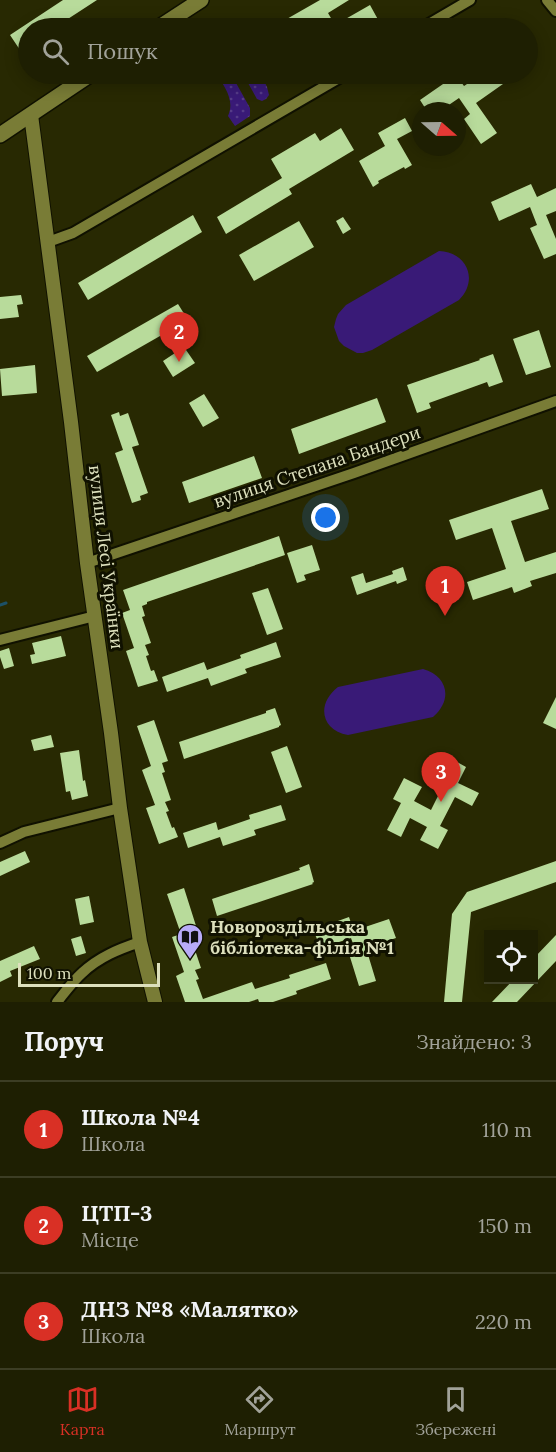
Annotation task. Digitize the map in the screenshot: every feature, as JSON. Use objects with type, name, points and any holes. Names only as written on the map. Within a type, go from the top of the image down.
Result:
[{"type":"main road","points":[[173,18],[201,0]]},
{"type":"main road","points":[[0,135],[76,84]]},
{"type":"street","points":[[439,18],[470,0]]},
{"type":"street","points":[[547,0],[556,11]]},
{"type":"street","points":[[48,242],[73,233],[329,84]]},
{"type":"street","name":"вулиця Лесі Українки","points":[[31,115],[116,809],[140,942],[155,1002]]},
{"type":"street","name":"вулиця Степана Бандери","points":[[87,563],[354,473],[556,401]]},
{"type":"street","points":[[0,640],[93,616]]},
{"type":"street","points":[[0,843],[24,832],[116,809]]},
{"type":"street","points":[[57,1002],[81,974],[98,960],[114,951],[140,942]]},
{"type":"shaded area","points":[[222,84],[237,84],[250,108],[250,116],[235,126],[228,116],[230,99]]},
{"type":"shaded area","points":[[249,84],[266,84],[269,95],[262,101],[257,99]]},
{"type":"shaded area","points":[[439,251],[457,256],[467,268],[468,284],[459,300],[372,350],[357,353],[339,341],[334,327],[338,314],[346,305]]},
{"type":"shaded area","points":[[423,669],[438,677],[445,689],[443,703],[433,717],[348,735],[332,728],[327,722],[324,708],[326,701],[338,687]]},
{"type":"building","points":[[63,0],[97,0],[69,18],[36,18]]},
{"type":"building","points":[[320,0],[349,0],[328,13],[331,18],[288,18]]},
{"type":"building","points":[[370,5],[377,18],[347,18]]},
{"type":"building","points":[[18,30],[18,47],[10,35]]},
{"type":"building","points":[[443,84],[463,84],[464,86],[467,84],[503,84],[476,103],[497,133],[481,144],[466,122],[466,117],[470,114],[466,108],[466,102],[462,102],[459,98],[453,102],[421,102],[420,100]]},
{"type":"building","points":[[405,118],[412,131],[397,139],[412,165],[378,181],[379,183],[373,187],[359,161],[385,146],[378,133]]},
{"type":"building","points":[[341,128],[354,150],[289,189],[292,194],[226,234],[217,217],[282,178],[271,159],[315,133],[320,141]]},
{"type":"building","points":[[531,184],[537,197],[556,188],[556,211],[546,215],[556,239],[556,254],[544,259],[530,228],[537,225],[530,207],[499,221],[491,202]]},
{"type":"building","points":[[193,215],[202,232],[88,300],[78,283]]},
{"type":"building","points":[[343,217],[351,229],[343,234],[336,221]]},
{"type":"building","points":[[299,221],[314,247],[254,281],[239,255]]},
{"type":"building","points":[[21,295],[23,304],[17,305],[19,317],[0,319],[0,297]]},
{"type":"building","points":[[178,304],[188,320],[97,372],[87,356]]},
{"type":"building","points":[[539,330],[551,367],[526,375],[513,339]]},
{"type":"building","points":[[184,347],[195,363],[173,377],[163,361]]},
{"type":"building","points":[[493,354],[503,382],[489,387],[487,382],[429,403],[431,408],[417,413],[407,385]]},
{"type":"building","points":[[35,365],[37,393],[2,396],[0,369]]},
{"type":"building","points":[[204,394],[219,418],[203,427],[189,403]]},
{"type":"building","points":[[377,398],[386,422],[299,454],[291,429]]},
{"type":"building","points":[[119,412],[120,416],[128,413],[139,445],[132,447],[148,493],[140,496],[141,500],[132,503],[115,453],[123,450],[111,415]]},
{"type":"building","points":[[254,456],[262,478],[189,503],[182,482]]},
{"type":"building","points":[[542,489],[549,509],[511,521],[525,562],[556,552],[556,573],[530,581],[532,586],[514,593],[512,587],[473,600],[467,582],[506,569],[492,528],[456,540],[449,520]]},
{"type":"building","points":[[279,536],[285,555],[147,602],[142,606],[145,616],[142,617],[151,643],[145,645],[149,655],[146,656],[151,671],[154,670],[158,681],[138,687],[126,651],[134,648],[122,613],[130,610],[123,590]]},
{"type":"building","points":[[312,545],[320,570],[304,575],[306,580],[297,583],[287,553]]},
{"type":"building","points":[[403,567],[407,580],[397,584],[396,581],[357,595],[351,577],[363,573],[366,583],[393,574],[392,571]]},
{"type":"building","points":[[268,588],[283,629],[267,635],[252,593]]},
{"type":"building","points":[[61,636],[66,656],[32,664],[30,655],[35,654],[32,643]]},
{"type":"building","points":[[276,642],[281,657],[245,669],[247,673],[211,686],[208,678],[167,692],[162,677],[204,662],[207,670]]},
{"type":"building","points":[[9,648],[14,666],[4,669],[0,651]]},
{"type":"building","points":[[556,697],[556,729],[543,723]]},
{"type":"building","points":[[275,708],[281,725],[279,727],[184,759],[179,742]]},
{"type":"building","points":[[154,720],[168,761],[162,763],[165,772],[162,773],[171,800],[165,802],[169,811],[166,812],[178,837],[159,844],[146,808],[155,805],[142,770],[151,766],[137,726]]},
{"type":"building","points":[[51,735],[54,747],[34,751],[31,740]]},
{"type":"building","points":[[287,746],[302,787],[286,793],[271,752]]},
{"type":"building","points":[[79,750],[83,781],[85,780],[88,796],[72,800],[70,791],[66,792],[60,753]]},
{"type":"building","points":[[448,757],[466,767],[458,783],[479,793],[472,806],[455,797],[440,826],[448,830],[438,849],[420,840],[427,827],[410,818],[401,837],[387,830],[401,803],[393,799],[404,778],[422,787],[414,801],[431,810],[445,782],[437,778]]},
{"type":"building","points":[[281,805],[286,820],[254,830],[256,835],[223,846],[220,837],[188,848],[183,833],[216,822],[218,830],[250,819],[249,815]]},
{"type":"building","points":[[25,851],[30,862],[0,876],[0,862]]},
{"type":"building","points":[[556,861],[556,882],[471,912],[462,1002],[444,1002],[452,914],[467,892]]},
{"type":"building","points":[[309,864],[313,884],[217,916],[212,899],[300,870],[299,868]]},
{"type":"building","points":[[184,888],[197,929],[192,931],[195,940],[192,941],[201,968],[195,970],[203,999],[252,982],[255,989],[326,963],[331,979],[273,1002],[259,1002],[258,999],[249,1002],[185,1002],[176,976],[184,972],[172,937],[181,934],[167,894]]},
{"type":"building","points":[[89,896],[94,922],[80,925],[75,899]]},
{"type":"building","points":[[349,917],[352,926],[357,924],[359,929],[389,919],[396,938],[366,948],[376,981],[359,986],[350,957],[357,955],[351,938],[321,948],[313,930]]},
{"type":"building","points":[[556,935],[556,961],[538,980],[538,954]]},
{"type":"building","points":[[81,936],[86,953],[76,956],[71,939]]},
{"type":"building","points":[[34,946],[40,959],[10,971],[12,976],[0,982],[0,961]]},
{"type":"building","points":[[509,984],[534,984],[517,1002],[492,1002]]},
{"type":"waterway","points":[[0,605],[6,603]]},
{"type":"place","name":"ЦТП-3","points":[[179,362]]},
{"type":"place","name":"Школа №4","points":[[445,616]]},
{"type":"place","name":"ДНЗ №8 «Малятко»","points":[[441,802]]},
{"type":"place","name":"Новороздільська бібліотека-філія №1","points":[[190,960]]}]
